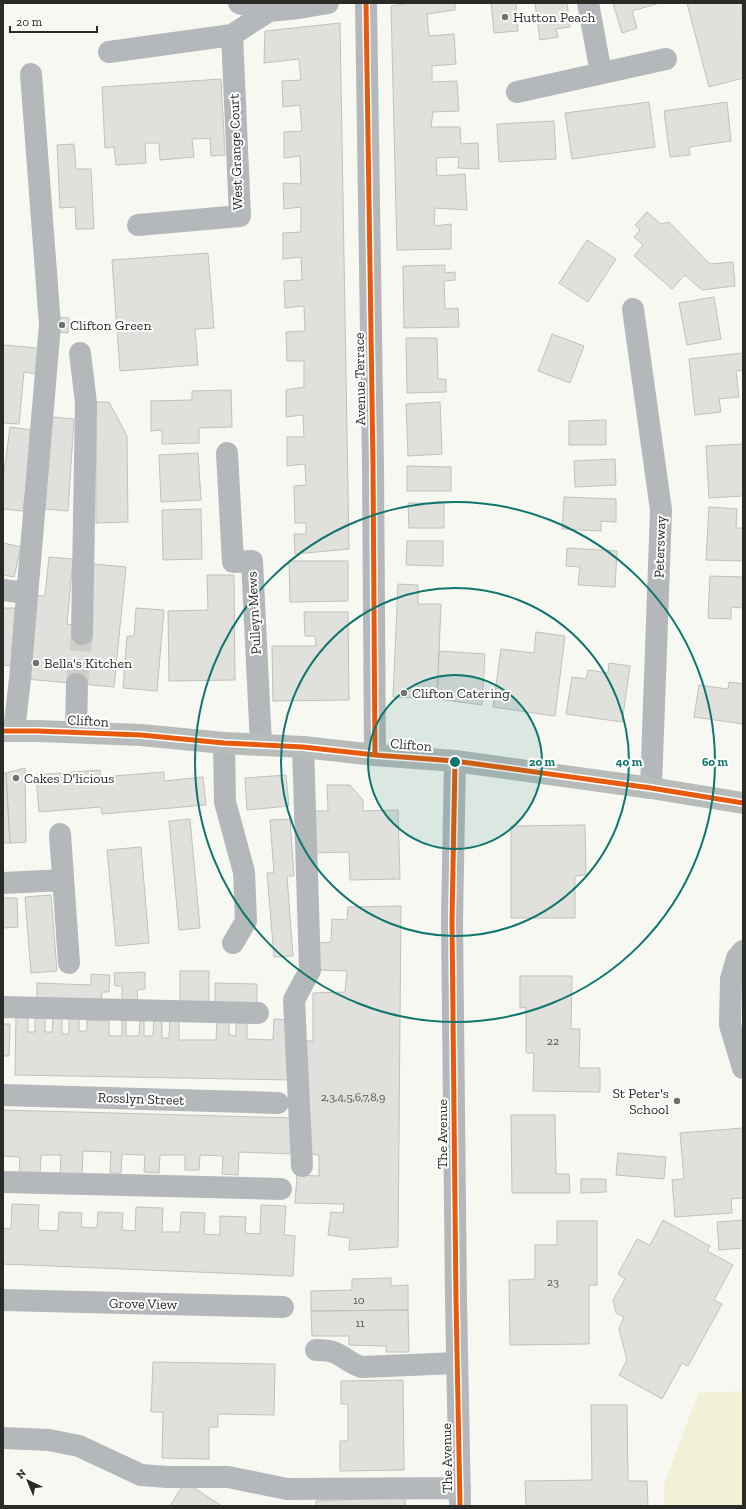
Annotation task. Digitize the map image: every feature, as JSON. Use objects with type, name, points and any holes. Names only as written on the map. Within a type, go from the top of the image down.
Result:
[{"type":"main road","name":"Clifton","points":[[9,731],[140,735],[224,743],[303,747],[375,755],[455,761],[651,788],[743,803]]},
{"type":"street","points":[[239,3],[268,11],[328,3]]},
{"type":"street","name":"Avenue Terrace","points":[[366,3],[374,465],[375,755]]},
{"type":"street","points":[[588,3],[601,73]]},
{"type":"street","points":[[109,52],[232,35],[268,11]]},
{"type":"street","name":"West Grange Court","points":[[138,225],[240,216],[232,35]]},
{"type":"street","points":[[517,92],[666,59]]},
{"type":"street","points":[[9,731],[27,593],[50,325],[31,74]]},
{"type":"street","name":"Petersway","points":[[633,309],[661,510],[651,788]]},
{"type":"street","points":[[80,353],[86,402],[82,634]]},
{"type":"street","name":"Pulleyn Mews","points":[[227,453],[233,562],[252,561],[261,745]]},
{"type":"street","points":[[3,590],[27,593]]},
{"type":"street","points":[[76,732],[77,684]]},
{"type":"street","points":[[224,743],[225,802],[244,872],[246,921],[233,943]]},
{"type":"street","points":[[302,1166],[294,1000],[310,970],[303,747]]},
{"type":"street","name":"The Avenue","points":[[3,1438],[49,1440],[79,1446],[141,1475],[167,1478],[228,1477],[286,1497],[460,1497],[452,920],[455,761]]},
{"type":"street","points":[[60,834],[69,963]]},
{"type":"street","points":[[3,883],[63,880]]},
{"type":"street","points":[[743,951],[737,958],[731,979],[730,1018],[730,1025],[743,1068]]},
{"type":"street","points":[[3,1007],[258,1013]]},
{"type":"street","name":"Rosslyn Street","points":[[3,1095],[278,1103]]},
{"type":"street","points":[[3,1182],[281,1189]]},
{"type":"street","name":"Grove View","points":[[3,1300],[283,1307]]},
{"type":"street","points":[[316,1350],[332,1351],[354,1365],[362,1367],[457,1363]]},
{"type":"green space","points":[[743,1391],[743,1506],[664,1506],[664,1485],[698,1393]]},
{"type":"building","points":[[409,3],[455,3],[455,10],[427,14],[429,36],[454,34],[456,64],[432,66],[432,82],[457,81],[459,111],[433,112],[431,127],[460,127],[461,144],[478,143],[479,169],[458,168],[459,157],[436,158],[437,176],[465,174],[467,210],[435,208],[434,226],[451,224],[451,249],[397,250],[391,6]]},
{"type":"building","name":"Hutton Peach","points":[[491,3],[516,3],[518,31],[494,33]]},
{"type":"building","points":[[535,3],[567,3],[570,27],[556,29],[558,37],[540,40]]},
{"type":"building","points":[[613,3],[660,3],[632,11],[637,28],[622,33]]},
{"type":"building","points":[[687,3],[742,3],[743,78],[709,87]]},
{"type":"building","points":[[340,23],[349,549],[295,554],[294,534],[306,534],[306,523],[295,523],[294,486],[306,485],[305,464],[287,466],[287,437],[304,437],[303,415],[286,417],[286,390],[304,387],[304,361],[287,361],[286,332],[305,331],[304,306],[285,308],[284,281],[302,280],[301,257],[283,259],[283,233],[301,232],[301,207],[284,209],[283,183],[301,184],[300,156],[284,158],[284,132],[302,131],[300,105],[283,107],[282,81],[301,80],[299,59],[264,63],[265,31]]},
{"type":"building","points":[[221,79],[225,155],[211,156],[210,138],[192,139],[194,157],[160,160],[159,143],[145,143],[146,163],[116,165],[114,147],[105,148],[102,87]]},
{"type":"building","points":[[649,102],[655,147],[572,159],[565,113]]},
{"type":"building","points":[[727,102],[731,141],[689,147],[690,155],[670,157],[664,111]]},
{"type":"building","points":[[554,121],[556,159],[499,162],[497,124]]},
{"type":"building","points":[[74,144],[76,169],[91,169],[94,229],[76,229],[75,207],[60,208],[57,145]]},
{"type":"building","points":[[647,212],[661,224],[669,222],[710,264],[733,262],[735,286],[702,290],[685,275],[672,289],[634,256],[643,245],[634,237],[640,230],[635,225]]},
{"type":"building","points":[[587,240],[616,259],[588,302],[559,283]]},
{"type":"building","points":[[208,253],[214,328],[195,329],[198,365],[120,371],[112,260]]},
{"type":"building","points":[[445,265],[445,273],[455,272],[455,280],[444,281],[445,309],[458,308],[459,327],[404,328],[403,266]]},
{"type":"building","points":[[714,297],[721,339],[687,345],[679,303]]},
{"type":"building","name":"Clifton Green","points":[[56,317],[69,318],[68,333],[55,332]]},
{"type":"building","points":[[552,334],[584,346],[570,383],[538,371]]},
{"type":"building","points":[[406,338],[437,338],[438,379],[446,379],[446,392],[407,393]]},
{"type":"building","points":[[3,345],[38,348],[36,374],[24,372],[19,424],[3,423]]},
{"type":"building","points":[[743,353],[743,370],[736,371],[739,397],[719,399],[721,412],[695,415],[689,359]]},
{"type":"building","points":[[231,390],[232,427],[199,428],[199,443],[162,444],[162,430],[151,431],[151,401],[192,400],[192,391]]},
{"type":"building","points":[[96,402],[109,402],[127,436],[128,522],[96,523]]},
{"type":"building","points":[[440,402],[442,454],[408,456],[406,404]]},
{"type":"building","points":[[51,417],[74,419],[68,511],[45,509]]},
{"type":"building","points":[[606,420],[606,445],[569,445],[569,421]]},
{"type":"building","points":[[10,427],[33,430],[23,511],[3,509],[3,480]]},
{"type":"building","points":[[743,444],[743,496],[709,498],[706,446]]},
{"type":"building","points":[[198,453],[201,500],[161,502],[159,455]]},
{"type":"building","points":[[615,459],[616,485],[575,487],[574,461]]},
{"type":"building","points":[[407,466],[451,467],[451,491],[407,491]]},
{"type":"building","points":[[564,497],[616,499],[616,522],[601,521],[601,531],[562,529]]},
{"type":"building","points":[[408,503],[444,503],[444,528],[409,528]]},
{"type":"building","points":[[709,507],[737,509],[736,528],[743,528],[743,561],[706,560]]},
{"type":"building","points":[[201,509],[202,559],[163,560],[162,510]]},
{"type":"building","points":[[407,541],[443,541],[443,566],[406,565]]},
{"type":"building","points":[[3,543],[21,547],[14,577],[3,575]]},
{"type":"building","points":[[567,548],[617,551],[615,587],[578,585],[580,567],[566,566]]},
{"type":"building","points":[[49,557],[73,559],[67,624],[73,625],[87,634],[94,564],[126,567],[114,687],[26,679],[34,595],[45,596]]},
{"type":"building","points":[[289,561],[348,561],[348,601],[290,602]]},
{"type":"building","points":[[207,575],[234,575],[235,680],[169,681],[168,611],[208,610]]},
{"type":"building","points":[[710,576],[743,577],[743,608],[731,607],[731,619],[708,618]]},
{"type":"building","points":[[398,584],[418,585],[418,604],[441,604],[437,699],[393,697]]},
{"type":"building","points":[[3,608],[15,608],[11,666],[3,665]]},
{"type":"building","points":[[136,608],[164,610],[157,691],[123,688],[127,636],[134,636]]},
{"type":"building","points":[[304,612],[348,612],[349,700],[273,701],[272,646],[316,646],[315,636],[305,636]]},
{"type":"building","points":[[536,632],[565,636],[555,716],[493,707],[501,649],[534,653]]},
{"type":"building","points":[[439,651],[485,654],[482,705],[437,699]]},
{"type":"building","points":[[609,663],[630,666],[622,722],[566,714],[572,677],[586,679],[588,670],[608,673]]},
{"type":"building","points":[[729,682],[743,684],[743,724],[694,717],[699,685],[728,689]]},
{"type":"building","points":[[25,768],[26,842],[10,843],[6,773]]},
{"type":"building","points":[[100,770],[101,777],[164,772],[164,781],[203,777],[206,805],[102,814],[101,807],[39,812],[36,775]]},
{"type":"building","points":[[3,773],[6,773],[10,843],[3,843]]},
{"type":"building","points":[[286,775],[289,806],[247,810],[245,778]]},
{"type":"building","points":[[327,785],[350,785],[363,800],[363,811],[398,810],[400,879],[350,880],[349,852],[308,853],[307,811],[328,811]]},
{"type":"building","points":[[190,819],[200,928],[179,930],[169,821]]},
{"type":"building","points":[[290,819],[294,876],[287,876],[293,956],[274,957],[267,873],[274,873],[270,820]]},
{"type":"building","points":[[585,825],[586,875],[575,876],[575,918],[511,918],[511,826]]},
{"type":"building","points":[[141,847],[149,943],[116,946],[107,850]]},
{"type":"building","points":[[51,895],[57,971],[31,973],[25,897]]},
{"type":"building","points":[[3,898],[17,898],[18,927],[3,928]]},
{"type":"building","points":[[401,906],[398,1247],[349,1250],[350,1238],[328,1235],[331,1212],[343,1213],[344,1204],[295,1203],[297,1175],[319,1176],[319,1155],[310,1154],[306,1041],[313,1041],[313,993],[345,992],[347,971],[319,970],[319,943],[331,942],[332,919],[347,920],[348,907]]},
{"type":"building","points":[[180,971],[209,971],[209,1004],[180,1004]]},
{"type":"building","points":[[145,972],[145,989],[137,990],[138,1005],[122,1005],[122,986],[115,986],[114,973]]},
{"type":"building","points":[[91,974],[110,975],[109,992],[102,992],[101,1002],[37,1000],[37,983],[91,985]]},
{"type":"building","points":[[520,976],[572,976],[571,1029],[580,1029],[579,1068],[600,1068],[600,1092],[533,1091],[534,1053],[526,1053],[526,1007],[520,1008]]},
{"type":"building","points":[[215,983],[257,984],[257,1006],[215,1006]]},
{"type":"building","points":[[16,1015],[28,1015],[28,1032],[35,1032],[35,1018],[45,1018],[45,1032],[52,1032],[53,1017],[62,1017],[62,1034],[69,1034],[69,1018],[79,1018],[79,1031],[87,1031],[87,1020],[109,1021],[109,1036],[122,1036],[122,1020],[126,1020],[126,1036],[139,1036],[140,1020],[144,1020],[144,1036],[153,1036],[154,1018],[162,1018],[162,1038],[169,1038],[170,1017],[179,1017],[179,1040],[216,1040],[217,1019],[229,1019],[229,1035],[236,1036],[236,1022],[247,1022],[247,1039],[273,1040],[274,1019],[291,1020],[291,1080],[15,1075]]},
{"type":"building","points":[[3,1024],[10,1024],[9,1056],[3,1056]]},
{"type":"building","points":[[3,1110],[294,1118],[293,1154],[239,1152],[238,1175],[222,1174],[223,1156],[200,1155],[199,1170],[185,1170],[185,1155],[160,1155],[159,1173],[144,1172],[145,1155],[122,1154],[121,1173],[110,1173],[111,1152],[83,1151],[82,1176],[60,1175],[61,1155],[41,1155],[40,1176],[19,1175],[20,1157],[3,1156]]},
{"type":"building","points":[[511,1115],[555,1115],[556,1174],[569,1174],[570,1193],[512,1193]]},
{"type":"building","points":[[743,1128],[743,1198],[731,1199],[732,1213],[675,1217],[672,1180],[684,1179],[680,1133]]},
{"type":"building","points":[[618,1153],[666,1157],[664,1179],[616,1175]]},
{"type":"building","points":[[581,1179],[606,1179],[606,1192],[581,1193]]},
{"type":"building","points":[[12,1204],[39,1205],[38,1230],[58,1231],[59,1212],[82,1213],[81,1227],[97,1228],[98,1212],[123,1213],[122,1230],[135,1231],[136,1207],[163,1208],[162,1232],[180,1232],[181,1212],[205,1213],[204,1234],[220,1235],[220,1216],[246,1217],[245,1233],[260,1234],[261,1205],[286,1206],[284,1235],[295,1236],[293,1276],[3,1264],[3,1228],[11,1229]]},
{"type":"building","points":[[663,1220],[710,1246],[707,1251],[733,1265],[714,1300],[722,1304],[688,1366],[682,1363],[662,1399],[619,1375],[627,1360],[619,1329],[624,1317],[616,1313],[613,1300],[625,1279],[618,1274],[637,1239],[650,1245]]},
{"type":"building","points":[[743,1220],[743,1248],[719,1250],[717,1222]]},
{"type":"building","points":[[557,1221],[597,1221],[597,1285],[589,1285],[589,1344],[510,1345],[509,1280],[535,1279],[535,1245],[557,1245]]},
{"type":"building","points":[[391,1278],[391,1286],[408,1285],[408,1310],[311,1311],[311,1291],[352,1290],[352,1279]]},
{"type":"building","points":[[408,1310],[409,1352],[386,1352],[386,1346],[349,1345],[349,1336],[312,1336],[311,1311]]},
{"type":"building","points":[[153,1362],[275,1364],[274,1415],[218,1414],[218,1427],[209,1427],[209,1459],[162,1458],[163,1412],[151,1412]]},
{"type":"building","points":[[403,1380],[404,1470],[340,1471],[340,1441],[348,1441],[348,1404],[341,1404],[341,1381]]},
{"type":"building","points":[[591,1405],[627,1405],[628,1481],[647,1481],[648,1506],[526,1506],[525,1481],[592,1480]]},
{"type":"building","points":[[185,1482],[222,1506],[170,1506]]},
{"type":"building","points":[[405,1497],[405,1506],[316,1506],[316,1501]]},
{"type":"tunnel","points":[[77,684],[82,634]]},
{"type":"cycle path","points":[[366,3],[373,465],[375,755]]},
{"type":"cycle path","points":[[3,731],[141,735],[224,743],[303,747],[375,755],[455,761],[651,788],[743,803]]},
{"type":"cycle path","points":[[455,761],[452,920],[460,1506]]},
{"type":"place","name":"Hutton Peach","points":[[505,17]]},
{"type":"place","name":"Clifton Green","points":[[62,325]]},
{"type":"place","name":"Bella's Kitchen","points":[[36,663]]},
{"type":"place","name":"Clifton Catering","points":[[404,693]]},
{"type":"place","name":"Cakes D'licious","points":[[16,778]]},
{"type":"place","name":"St Peter's School","points":[[677,1101]]}]
